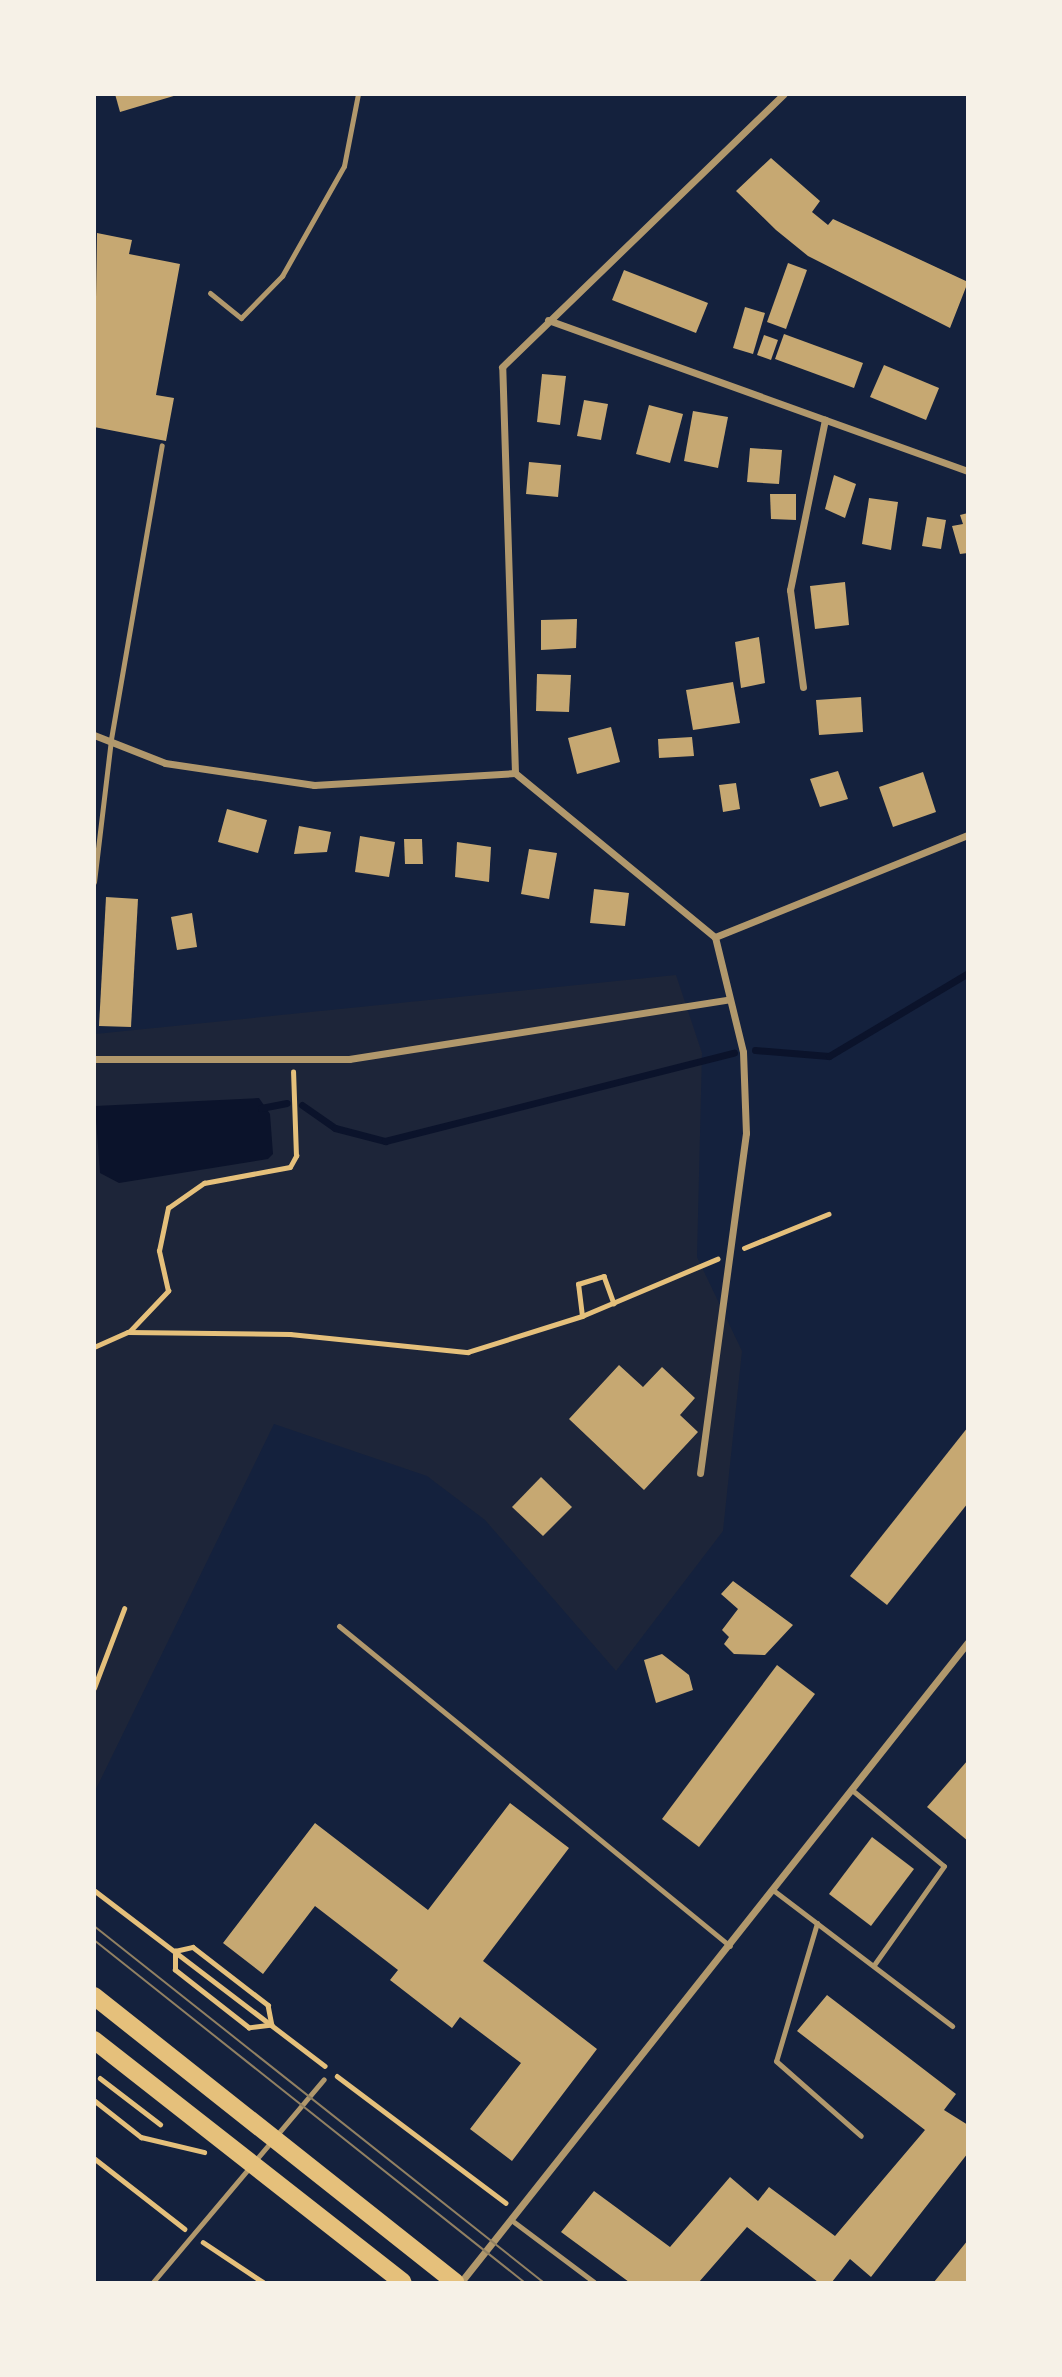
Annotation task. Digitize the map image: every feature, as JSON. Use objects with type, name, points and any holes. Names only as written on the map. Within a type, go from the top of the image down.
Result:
[{"type":"main road","points":[[94,1996],[455,2283]]},
{"type":"main road","points":[[94,2040],[403,2283]]},
{"type":"street","points":[[515,773],[502,367],[785,94]]},
{"type":"street","points":[[548,320],[968,471]]},
{"type":"street","points":[[803,687],[790,590],[825,421]]},
{"type":"street","points":[[94,735],[111,739],[165,763],[314,785],[515,773],[715,937],[726,1000],[743,1052],[745,1121],[731,1253],[700,1473]]},
{"type":"street","points":[[715,937],[968,835]]},
{"type":"street","points":[[94,1059],[349,1059],[726,1000]]},
{"type":"street","points":[[461,2283],[514,2222],[968,1642]]},
{"type":"lane","points":[[210,293],[241,318],[282,276],[344,166],[358,94]]},
{"type":"lane","points":[[94,882],[96,840],[111,739],[162,445]]},
{"type":"lane","points":[[339,1626],[730,1946]]},
{"type":"lane","points":[[852,1790],[944,1866],[874,1965]]},
{"type":"lane","points":[[774,1890],[952,2026]]},
{"type":"lane","points":[[817,1923],[776,2061],[862,2136]]},
{"type":"lane","points":[[153,2283],[191,2233],[324,2079]]},
{"type":"lane","points":[[514,2222],[594,2283]]},
{"type":"path","points":[[128,1332],[168,1291],[159,1251],[168,1208],[204,1183],[290,1167],[297,1134],[291,1059]]},
{"type":"path","points":[[94,1346],[128,1332],[290,1334],[468,1352],[614,1303],[828,1214]]},
{"type":"path","points":[[582,1315],[578,1284],[604,1276],[614,1303]]},
{"type":"path","points":[[94,1688],[124,1609]]},
{"type":"path","points":[[94,1890],[251,2011]]},
{"type":"path","points":[[193,1947],[268,2005],[272,2025],[250,2028],[175,1970],[174,1951],[193,1947]]},
{"type":"path","points":[[100,2078],[160,2124]]},
{"type":"path","points":[[94,2158],[191,2233],[263,2283]]},
{"type":"shaded area","points":[[676,975],[702,1053],[697,1257],[742,1351],[723,1531],[616,1671],[485,1520],[427,1476],[274,1424],[95,1791],[95,1034]]},
{"type":"shaded area","points":[[259,1098],[270,1114],[273,1154],[268,1159],[119,1183],[100,1173],[95,1106]]},
{"type":"building","points":[[115,94],[177,94],[177,95],[120,112]]},
{"type":"building","points":[[771,158],[820,201],[812,212],[828,225],[833,219],[968,282],[950,328],[808,256],[776,230],[736,191]]},
{"type":"building","points":[[97,233],[132,240],[129,254],[180,264],[156,395],[174,398],[166,441],[94,427]]},
{"type":"building","points":[[788,263],[807,270],[786,329],[767,322]]},
{"type":"building","points":[[624,270],[708,303],[696,333],[612,300]]},
{"type":"building","points":[[745,307],[765,313],[753,354],[733,348]]},
{"type":"building","points":[[784,334],[863,363],[854,388],[775,359]]},
{"type":"building","points":[[764,335],[778,340],[771,360],[757,355]]},
{"type":"building","points":[[884,365],[939,388],[926,420],[870,397]]},
{"type":"building","points":[[542,374],[566,376],[560,425],[537,422]]},
{"type":"building","points":[[584,400],[608,404],[601,440],[577,436]]},
{"type":"building","points":[[649,405],[683,414],[670,463],[636,454]]},
{"type":"building","points":[[693,411],[728,417],[718,468],[684,461]]},
{"type":"building","points":[[750,448],[782,450],[779,484],[747,482]]},
{"type":"building","points":[[529,462],[561,465],[558,497],[526,494]]},
{"type":"building","points":[[834,475],[856,484],[845,518],[825,509]]},
{"type":"building","points":[[770,494],[796,494],[796,520],[771,519]]},
{"type":"building","points":[[869,498],[898,502],[891,550],[862,544]]},
{"type":"building","points":[[968,513],[968,553],[960,554],[952,526],[963,524],[960,515]]},
{"type":"building","points":[[927,517],[946,520],[941,549],[922,546]]},
{"type":"building","points":[[845,582],[849,625],[815,629],[810,586]]},
{"type":"building","points":[[577,619],[576,648],[541,650],[541,620]]},
{"type":"building","points":[[759,637],[765,683],[741,688],[735,642]]},
{"type":"building","points":[[537,674],[571,675],[569,712],[536,711]]},
{"type":"building","points":[[733,682],[740,723],[693,730],[686,690]]},
{"type":"building","points":[[861,697],[863,732],[819,735],[816,700]]},
{"type":"building","points":[[611,727],[620,762],[577,774],[568,738]]},
{"type":"building","points":[[692,737],[694,756],[659,758],[658,739]]},
{"type":"building","points":[[838,771],[848,799],[820,807],[810,779]]},
{"type":"building","points":[[923,772],[936,812],[893,827],[879,787]]},
{"type":"building","points":[[736,783],[740,809],[723,812],[719,785]]},
{"type":"building","points":[[227,809],[267,820],[258,853],[218,842]]},
{"type":"building","points":[[299,826],[331,832],[327,852],[294,854]]},
{"type":"building","points":[[360,836],[395,842],[389,877],[355,872]]},
{"type":"building","points":[[404,839],[422,839],[423,864],[405,864]]},
{"type":"building","points":[[457,842],[491,847],[489,882],[455,877]]},
{"type":"building","points":[[529,849],[557,853],[549,899],[521,894]]},
{"type":"building","points":[[594,889],[629,893],[625,926],[590,923]]},
{"type":"building","points":[[106,897],[138,899],[131,1027],[99,1026]]},
{"type":"building","points":[[192,913],[197,947],[177,950],[171,917]]},
{"type":"building","points":[[619,1365],[643,1387],[662,1367],[695,1398],[680,1415],[698,1432],[644,1490],[569,1419]]},
{"type":"building","points":[[968,1427],[968,1503],[887,1605],[850,1576]]},
{"type":"building","points":[[541,1477],[572,1507],[543,1536],[512,1507]]},
{"type":"building","points":[[733,1581],[793,1625],[765,1655],[734,1654],[724,1644],[729,1637],[722,1630],[738,1609],[721,1594]]},
{"type":"building","points":[[662,1654],[689,1675],[693,1690],[656,1703],[644,1660]]},
{"type":"building","points":[[777,1665],[815,1694],[699,1847],[662,1819]]},
{"type":"building","points":[[968,1760],[968,1841],[927,1807]]},
{"type":"building","points":[[510,1803],[569,1848],[483,1961],[597,2049],[512,2161],[470,2129],[521,2063],[460,2017],[452,2028],[390,1980],[398,1970],[315,1906],[263,1974],[223,1943],[315,1823],[428,1910]]},
{"type":"building","points":[[872,1837],[914,1869],[871,1926],[829,1894]]},
{"type":"building","points":[[827,1995],[956,2094],[944,2110],[968,2125],[968,2153],[871,2277],[850,2259],[832,2282],[818,2282],[747,2227],[699,2282],[629,2282],[561,2232],[594,2191],[670,2247],[730,2177],[758,2201],[769,2187],[835,2236],[925,2130],[797,2031]]},
{"type":"building","points":[[968,2240],[968,2282],[934,2282]]},
{"type":"waterway","points":[[755,1050],[829,1056],[968,973]]},
{"type":"waterway","points":[[302,1105],[335,1128],[385,1141],[734,1053]]},
{"type":"waterway","points":[[261,1108],[287,1103]]},
{"type":"tram line","points":[[94,1926],[543,2282]]},
{"type":"tram line","points":[[94,1940],[524,2282]]}]
